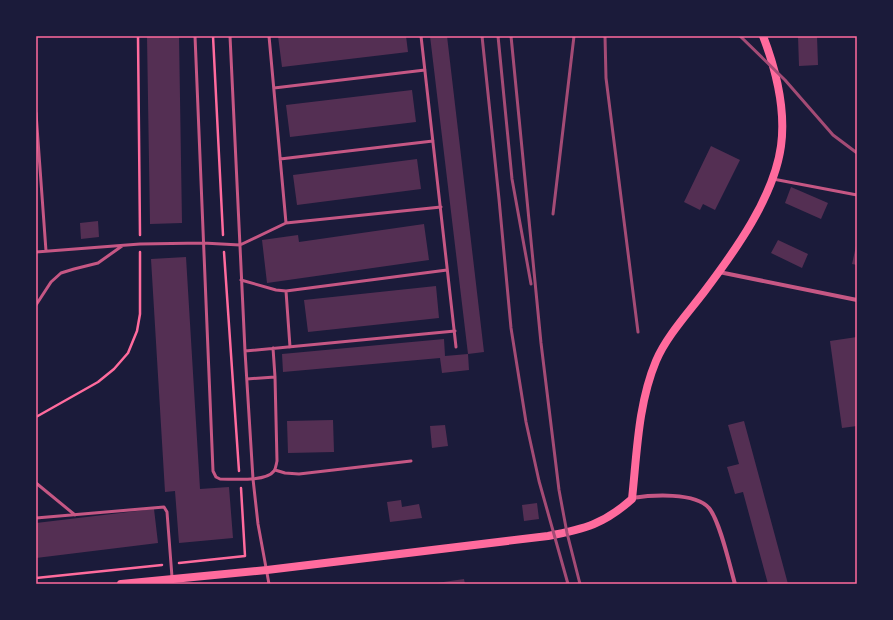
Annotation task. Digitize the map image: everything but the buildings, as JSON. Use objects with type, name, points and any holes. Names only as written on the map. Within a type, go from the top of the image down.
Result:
[{"type":"main road","points":[[121,584],[267,570],[548,536],[580,530],[593,525],[619,510],[632,498],[643,403],[648,381],[656,360],[666,343],[719,272],[757,213],[772,179],[781,145],[781,112],[778,87],[771,56],[763,36]]},
{"type":"street","points":[[719,272],[857,300]]},
{"type":"street","points":[[632,498],[650,496],[678,496],[693,499],[709,508],[717,524],[735,584]]},
{"type":"lane","points":[[195,36],[213,471],[216,477],[220,479],[253,479],[264,477],[275,470],[277,461],[273,348]]},
{"type":"lane","points":[[230,36],[241,280],[253,479],[258,524],[269,584]]},
{"type":"lane","points":[[269,36],[286,223]]},
{"type":"lane","points":[[421,36],[456,347]]},
{"type":"lane","points":[[274,88],[425,70]]},
{"type":"lane","points":[[36,112],[46,251]]},
{"type":"lane","points":[[280,159],[433,141]]},
{"type":"lane","points":[[772,179],[857,195]]},
{"type":"lane","points":[[36,252],[122,246],[203,244],[240,245],[286,223],[441,207]]},
{"type":"lane","points":[[36,305],[51,282],[61,273],[98,263],[122,246]]},
{"type":"lane","points":[[241,280],[276,290],[286,291],[447,270]]},
{"type":"lane","points":[[286,291],[290,347]]},
{"type":"lane","points":[[245,351],[455,331]]},
{"type":"lane","points":[[247,379],[275,377]]},
{"type":"lane","points":[[275,470],[285,473],[299,474],[411,461]]},
{"type":"lane","points":[[36,483],[75,514]]},
{"type":"lane","points":[[36,518],[164,507],[167,512],[172,579]]},
{"type":"railway","points":[[482,36],[511,328],[526,422],[539,481],[568,584]]},
{"type":"railway","points":[[498,36],[512,179],[531,284]]},
{"type":"railway","points":[[511,36],[541,343],[559,490],[567,533],[580,584]]},
{"type":"railway","points":[[553,214],[574,36]]},
{"type":"railway","points":[[605,36],[606,78],[638,332]]},
{"type":"railway","points":[[740,36],[785,80],[833,135],[857,153]]}]
